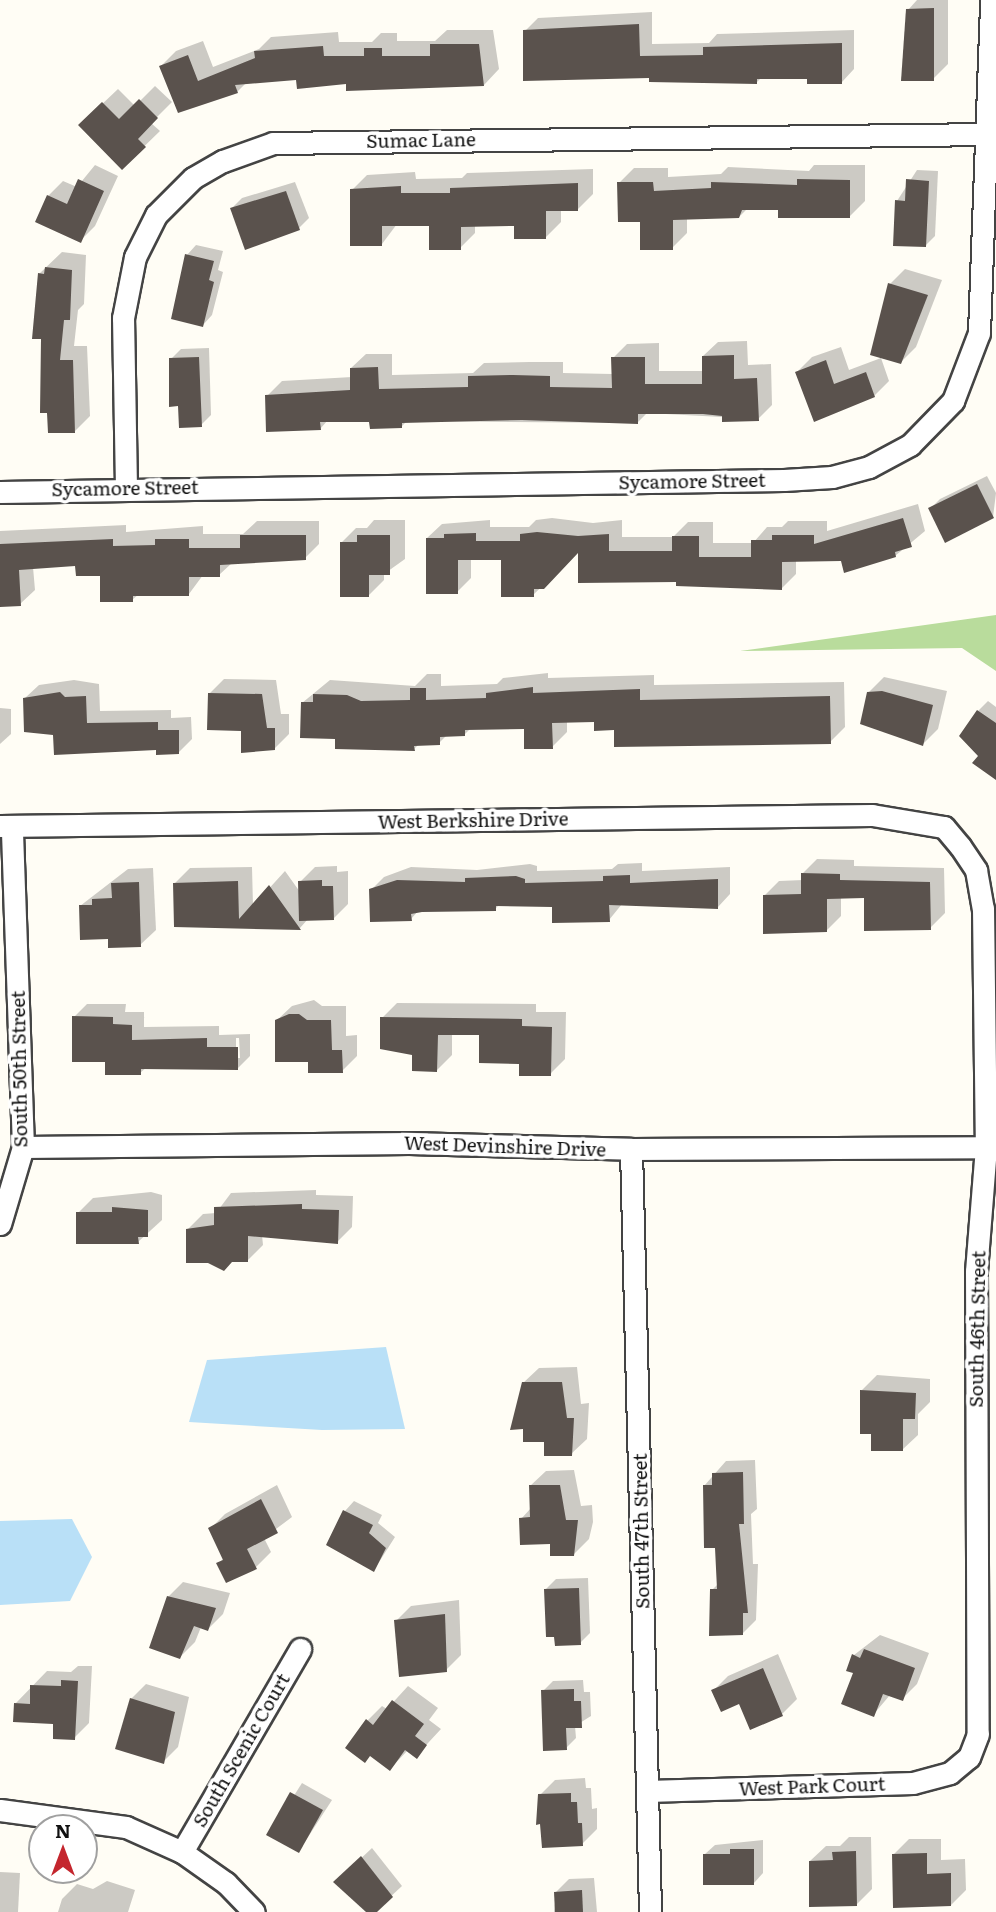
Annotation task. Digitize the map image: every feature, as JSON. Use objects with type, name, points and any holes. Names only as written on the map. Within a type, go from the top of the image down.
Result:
[{"type":"street","name":"Sycamore Street","points":[[0,492],[784,480],[832,477],[869,467],[910,445],[933,424],[968,370],[979,333],[991,0]]},
{"type":"street","name":"Sumac Lane","points":[[126,488],[123,318],[135,257],[156,215],[193,178],[223,161],[273,143],[987,134]]},
{"type":"street","name":"West Berkshire Drive","points":[[6,827],[872,815],[944,827]]},
{"type":"street","name":"South 50th Street","points":[[0,1224],[23,1147],[6,827]]},
{"type":"street","name":"South 46th Street","points":[[944,827],[976,870],[983,908],[986,1147],[976,1271],[978,1734],[969,1757]]},
{"type":"street","name":"West Devinshire Drive","points":[[23,1147],[410,1143],[631,1149],[986,1147]]},
{"type":"street","name":"South 47th Street","points":[[631,1149],[650,1912]]},
{"type":"street","name":"South Scenic Court","points":[[182,1852],[300,1648]]},
{"type":"street","name":"West Park Court","points":[[647,1791],[913,1783],[950,1773],[969,1757]]},
{"type":"street","points":[[0,1810],[126,1827],[182,1852],[226,1883],[254,1912]]},
{"type":"green space","points":[[996,615],[996,671],[962,648],[740,651]]},
{"type":"water","points":[[386,1347],[405,1429],[322,1430],[189,1422],[207,1360]]},
{"type":"water","points":[[72,1519],[92,1557],[70,1601],[0,1605],[0,1521]]},
{"type":"building","points":[[934,8],[934,81],[901,81],[906,9]]},
{"type":"building","points":[[639,24],[640,56],[703,55],[703,47],[842,43],[842,84],[807,84],[807,79],[757,79],[757,84],[649,82],[649,78],[523,81],[523,30]]},
{"type":"building","points":[[430,44],[479,44],[484,86],[346,91],[346,84],[297,89],[296,80],[235,85],[238,93],[178,113],[159,66],[188,55],[198,81],[255,58],[254,51],[323,46],[324,56],[364,56],[364,48],[382,48],[382,56],[430,56]]},
{"type":"building","points":[[139,99],[158,118],[138,139],[146,147],[122,170],[78,125],[102,102],[119,119]]},
{"type":"building","points":[[78,179],[104,191],[81,243],[35,222],[47,195],[67,204]]},
{"type":"building","points":[[797,179],[850,180],[850,218],[778,218],[778,210],[742,210],[739,218],[673,220],[673,250],[640,250],[640,222],[618,222],[617,182],[653,182],[654,191],[711,188],[711,182],[797,185]]},
{"type":"building","points":[[906,179],[929,181],[926,247],[893,246],[895,200],[905,201]]},
{"type":"building","points":[[578,183],[578,211],[546,211],[546,239],[514,239],[514,226],[461,227],[461,250],[429,250],[429,226],[382,226],[382,246],[350,246],[350,189],[401,186],[401,193],[450,193],[450,188]]},
{"type":"building","points":[[286,191],[300,230],[245,250],[230,208]]},
{"type":"building","points":[[185,254],[214,261],[209,280],[214,282],[203,327],[171,319]]},
{"type":"building","points":[[45,267],[72,270],[70,320],[64,320],[60,360],[73,360],[75,433],[48,433],[47,413],[40,413],[41,339],[32,339],[38,273],[44,274]]},
{"type":"building","points":[[888,283],[928,295],[901,364],[870,355]]},
{"type":"building","points":[[734,355],[734,379],[757,378],[759,421],[722,422],[722,416],[703,414],[638,414],[638,424],[522,420],[402,423],[402,428],[370,429],[369,422],[320,422],[321,430],[266,432],[265,395],[350,390],[350,368],[378,367],[379,389],[468,387],[468,376],[513,375],[550,376],[550,387],[612,388],[611,357],[645,357],[645,384],[702,384],[702,356]]},
{"type":"building","points":[[199,357],[202,427],[179,428],[178,406],[169,407],[169,358]]},
{"type":"building","points":[[826,360],[834,384],[866,372],[875,397],[814,422],[795,372]]},
{"type":"building","points":[[977,484],[994,518],[945,543],[928,508]]},
{"type":"building","points":[[903,518],[912,547],[895,552],[896,557],[844,573],[841,561],[782,562],[782,590],[676,586],[676,582],[578,583],[578,553],[544,589],[534,589],[534,597],[501,597],[501,560],[458,560],[458,594],[426,594],[426,538],[444,538],[444,534],[476,533],[476,541],[520,541],[520,534],[537,532],[578,536],[609,534],[609,551],[672,551],[672,536],[699,536],[699,557],[751,557],[751,540],[772,540],[772,535],[814,535],[814,544]]},
{"type":"building","points":[[240,535],[306,535],[306,560],[220,565],[220,577],[189,577],[189,596],[133,596],[133,602],[100,602],[100,576],[76,576],[75,566],[19,570],[21,606],[0,607],[0,544],[113,539],[113,546],[155,545],[155,539],[189,539],[189,548],[240,548]]},
{"type":"building","points":[[357,535],[390,535],[390,575],[369,575],[369,597],[340,597],[340,542],[357,542]]},
{"type":"building","points":[[533,687],[533,693],[640,689],[640,700],[830,696],[831,744],[614,747],[614,730],[594,731],[594,722],[552,723],[553,749],[524,749],[524,729],[465,730],[465,736],[440,737],[440,745],[414,746],[415,751],[335,749],[335,739],[300,738],[301,702],[313,702],[313,694],[347,695],[361,701],[410,700],[410,688],[426,688],[426,700],[486,698],[486,693]]},
{"type":"building","points":[[882,691],[933,705],[923,746],[860,724],[867,692]]},
{"type":"building","points":[[60,692],[65,697],[86,696],[87,723],[158,722],[158,730],[179,730],[179,754],[156,755],[156,750],[54,755],[53,735],[24,732],[23,698]]},
{"type":"building","points":[[208,693],[262,694],[267,728],[275,728],[275,750],[241,753],[241,731],[207,730]]},
{"type":"building","points":[[977,710],[996,723],[996,780],[972,763],[978,756],[959,736]]},
{"type":"building","points":[[801,873],[840,874],[840,880],[930,882],[931,930],[864,931],[864,898],[827,899],[827,932],[763,934],[763,895],[801,894]]},
{"type":"building","points":[[630,875],[630,883],[718,879],[718,909],[609,905],[610,922],[552,923],[552,907],[496,906],[496,911],[422,912],[411,914],[412,921],[370,922],[369,889],[397,880],[465,882],[465,878],[516,876],[525,879],[525,883],[603,881],[603,876]]},
{"type":"building","points":[[322,880],[322,886],[333,886],[334,920],[299,921],[298,881]]},
{"type":"building","points":[[238,881],[239,919],[269,885],[301,930],[174,927],[173,883]]},
{"type":"building","points":[[139,882],[141,947],[108,948],[108,939],[80,940],[79,905],[92,905],[92,899],[112,898],[111,883]]},
{"type":"building","points":[[289,1014],[299,1014],[307,1020],[331,1020],[332,1050],[342,1050],[343,1073],[308,1073],[308,1062],[275,1062],[275,1020]]},
{"type":"building","points":[[72,1016],[113,1017],[113,1024],[132,1025],[132,1040],[207,1038],[207,1047],[238,1047],[238,1070],[141,1069],[141,1075],[105,1075],[105,1062],[72,1062]]},
{"type":"building","points":[[380,1017],[522,1019],[522,1026],[552,1027],[551,1076],[519,1076],[519,1064],[479,1063],[479,1035],[438,1035],[437,1072],[412,1071],[412,1055],[380,1049]]},
{"type":"building","points":[[302,1204],[302,1209],[339,1210],[338,1244],[248,1236],[248,1262],[232,1262],[224,1271],[208,1263],[186,1263],[186,1229],[214,1225],[214,1207]]},
{"type":"building","points":[[112,1207],[148,1210],[148,1237],[138,1237],[139,1244],[76,1244],[76,1212],[112,1212]]},
{"type":"building","points":[[522,1382],[562,1382],[567,1418],[574,1418],[572,1456],[544,1456],[544,1442],[523,1442],[523,1429],[510,1430]]},
{"type":"building","points":[[860,1390],[916,1393],[915,1419],[903,1419],[903,1451],[871,1451],[871,1434],[860,1434]]},
{"type":"building","points":[[743,1472],[744,1524],[739,1524],[748,1613],[743,1613],[743,1635],[709,1636],[710,1589],[717,1589],[715,1548],[704,1548],[703,1485],[712,1485],[712,1473]]},
{"type":"building","points":[[529,1485],[560,1485],[566,1520],[578,1520],[574,1556],[550,1556],[550,1544],[520,1545],[519,1518],[530,1517]]},
{"type":"building","points":[[261,1499],[278,1533],[247,1549],[257,1569],[226,1583],[216,1563],[223,1560],[208,1528]]},
{"type":"building","points":[[343,1510],[373,1525],[369,1533],[386,1548],[374,1572],[326,1545]]},
{"type":"building","points":[[579,1588],[581,1645],[555,1646],[554,1637],[546,1637],[544,1589]]},
{"type":"building","points":[[167,1596],[216,1608],[208,1631],[194,1626],[180,1659],[149,1648]]},
{"type":"building","points":[[445,1614],[447,1672],[399,1677],[394,1620]]},
{"type":"building","points":[[864,1649],[915,1668],[903,1701],[883,1694],[874,1717],[841,1704],[853,1673],[846,1671],[852,1654],[860,1658]]},
{"type":"building","points":[[763,1668],[783,1716],[750,1730],[739,1704],[721,1712],[711,1690]]},
{"type":"building","points":[[61,1680],[78,1681],[75,1740],[53,1739],[53,1724],[13,1722],[14,1703],[30,1704],[30,1685],[61,1686]]},
{"type":"building","points":[[574,1689],[574,1701],[581,1701],[582,1728],[566,1728],[567,1750],[543,1751],[541,1690]]},
{"type":"building","points":[[130,1698],[175,1712],[164,1764],[115,1749]]},
{"type":"building","points":[[392,1700],[424,1724],[415,1736],[427,1745],[417,1759],[405,1750],[390,1771],[370,1756],[365,1763],[345,1748],[366,1719],[373,1725]]},
{"type":"building","points":[[290,1792],[323,1810],[299,1853],[266,1835]]},
{"type":"building","points":[[571,1793],[571,1802],[577,1802],[578,1823],[582,1823],[583,1846],[542,1848],[540,1824],[536,1825],[538,1794]]},
{"type":"building","points":[[730,1849],[754,1849],[754,1885],[703,1885],[703,1854],[730,1854]]},
{"type":"building","points":[[856,1851],[857,1906],[809,1907],[809,1861],[833,1860],[832,1852]]},
{"type":"building","points":[[927,1853],[927,1874],[951,1873],[951,1906],[893,1908],[892,1854]]},
{"type":"building","points":[[361,1856],[393,1897],[377,1912],[366,1912],[333,1882]]},
{"type":"building","points":[[582,1890],[583,1912],[555,1912],[554,1892]]}]
